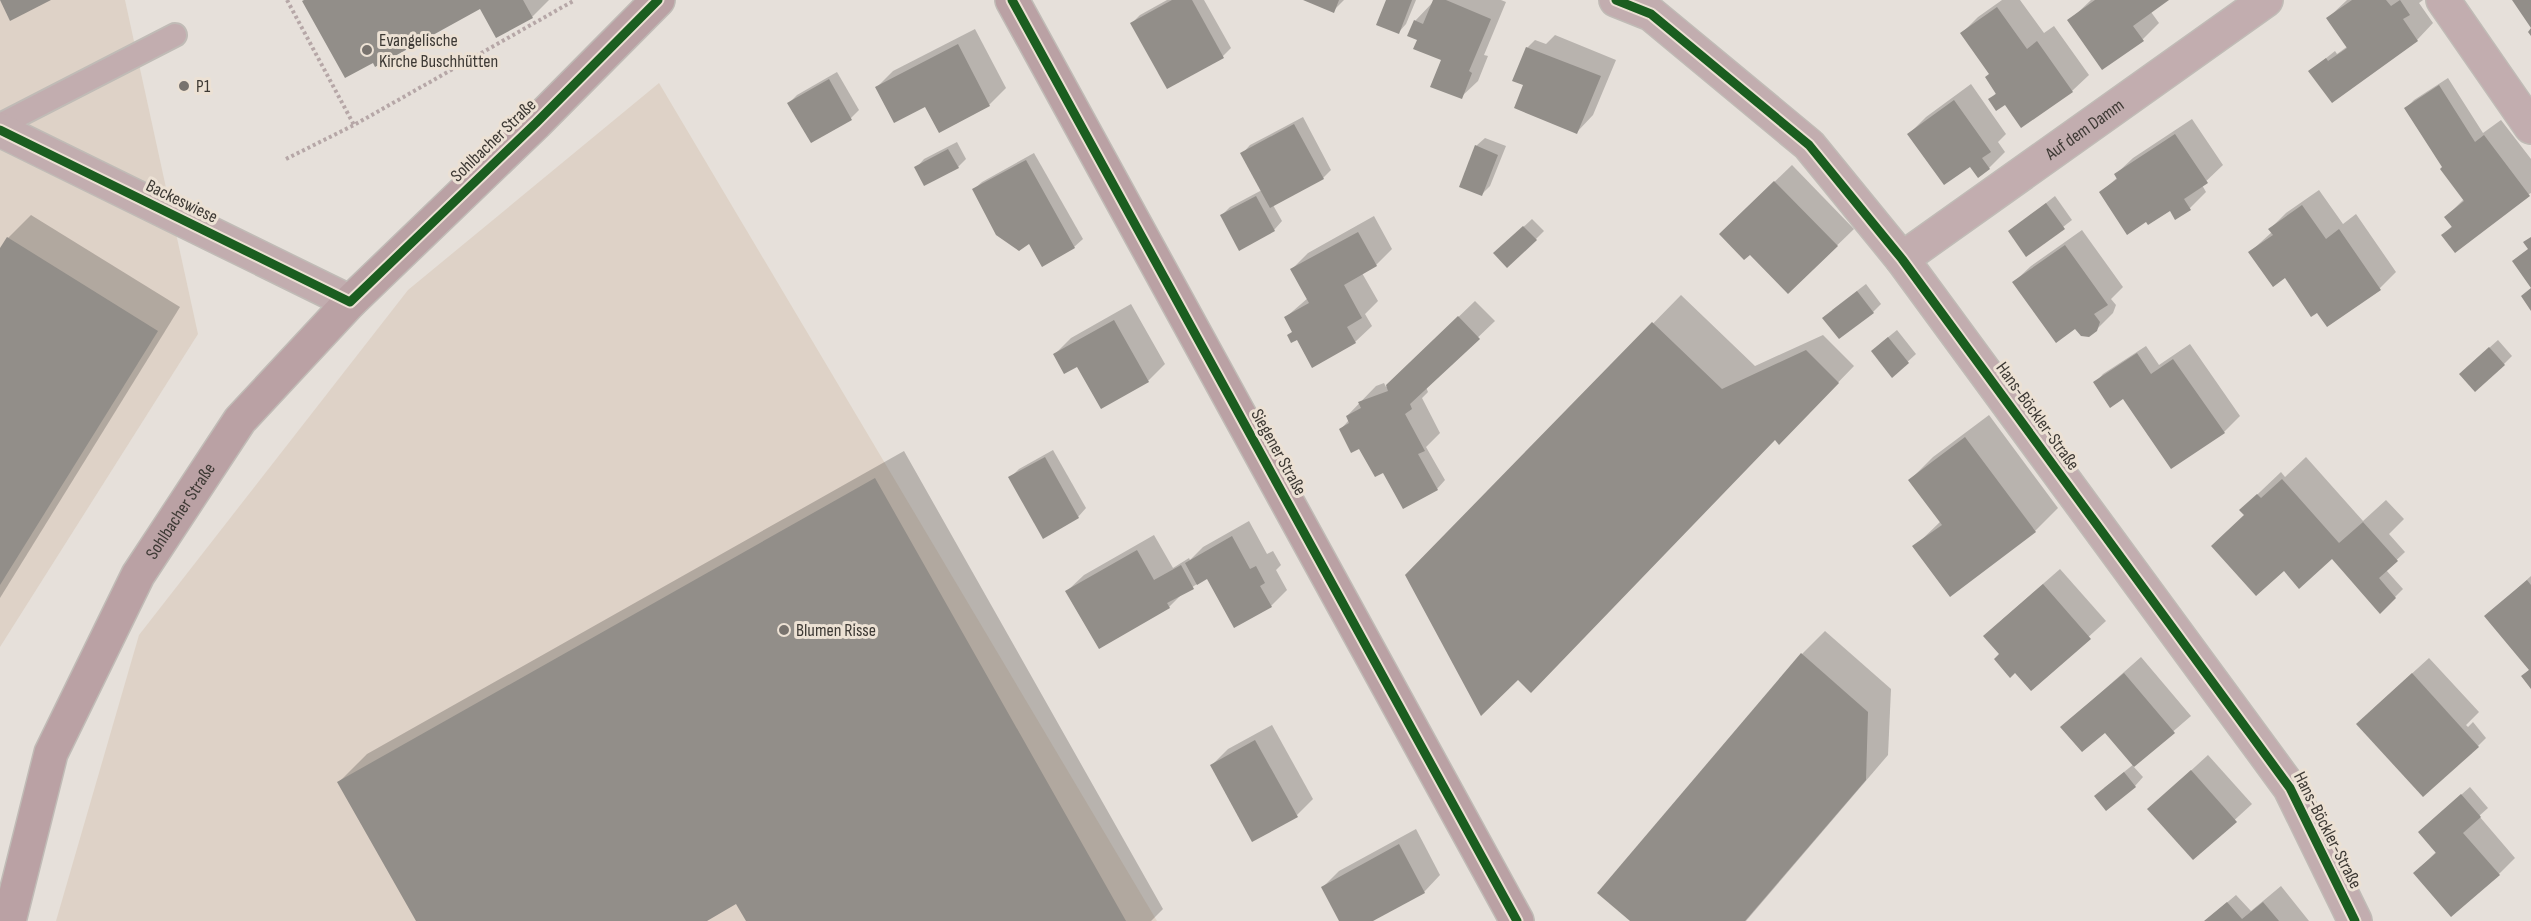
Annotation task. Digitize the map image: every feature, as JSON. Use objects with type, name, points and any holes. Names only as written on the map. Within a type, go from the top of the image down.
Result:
[{"type":"street","name":"Sohlbacher Straße","points":[[9,921],[51,753],[138,574],[240,420],[350,302],[536,123],[658,0]]},
{"type":"street","name":"Siegener Straße","points":[[1012,0],[1517,921]]},
{"type":"street","name":"Hans-Böckler-Straße","points":[[1616,0],[1651,14],[1809,145],[1902,259],[2290,788],[2355,921]]},
{"type":"street","name":"Auf dem Damm","points":[[1902,259],[2266,0]]},
{"type":"street","points":[[2443,0],[2531,127]]},
{"type":"street","name":"Backeswiese","points":[[0,130],[350,302]]},
{"type":"lane","points":[[0,125],[175,35]]},
{"type":"path","points":[[287,0],[354,125]]},
{"type":"path","points":[[286,159],[354,125],[575,0]]},
{"type":"shaded area","points":[[0,0],[125,0],[198,334],[0,647]]},
{"type":"shaded area","points":[[659,83],[1157,921],[56,921],[139,635],[408,290]]},
{"type":"building","points":[[0,0],[51,0],[10,21]]},
{"type":"building","name":"Evangelische Kirche Buschhütten","points":[[523,0],[533,18],[496,38],[480,9],[375,67],[373,63],[345,78],[302,1]]},
{"type":"building","points":[[1172,0],[1192,0],[1224,58],[1167,89],[1130,23]]},
{"type":"building","points":[[1303,0],[1339,0],[1334,13]]},
{"type":"building","points":[[1386,0],[1412,0],[1399,34],[1376,25]]},
{"type":"building","points":[[1433,0],[1446,0],[1491,19],[1469,71],[1472,73],[1462,99],[1430,87],[1441,60],[1413,49],[1417,40],[1407,36],[1414,20],[1423,24]]},
{"type":"building","points":[[2095,0],[2169,0],[2133,26],[2144,41],[2102,70],[2067,20]]},
{"type":"building","points":[[2352,0],[2386,0],[2391,6],[2400,0],[2410,15],[2403,19],[2418,41],[2332,103],[2308,71],[2326,58],[2328,61],[2347,48],[2326,18]]},
{"type":"building","points":[[2512,0],[2531,0],[2531,28]]},
{"type":"building","points":[[1997,7],[2027,49],[2037,41],[2073,92],[2021,128],[2005,105],[1996,111],[1988,99],[1996,94],[1985,77],[1989,74],[1960,33]]},
{"type":"building","points":[[958,44],[990,106],[939,133],[925,107],[894,123],[875,87]]},
{"type":"building","points":[[1526,47],[1601,76],[1577,134],[1514,108],[1523,85],[1512,81]]},
{"type":"building","points":[[829,79],[852,120],[811,143],[787,103]]},
{"type":"building","points":[[2439,85],[2475,142],[2484,135],[2530,196],[2455,253],[2441,235],[2452,227],[2444,217],[2464,201],[2440,169],[2442,167],[2404,108]]},
{"type":"building","points":[[1954,100],[1991,152],[1982,158],[1990,169],[1978,178],[1970,167],[1944,185],[1907,134]]},
{"type":"building","points":[[1294,124],[1324,179],[1270,208],[1240,153]]},
{"type":"building","points":[[2175,134],[2208,183],[2184,199],[2191,210],[2175,220],[2170,211],[2148,225],[2146,222],[2127,235],[2099,192],[2117,179],[2114,174]]},
{"type":"building","points":[[1475,145],[1498,155],[1482,196],[1459,187]]},
{"type":"building","points":[[948,149],[959,168],[924,186],[914,167]]},
{"type":"building","points":[[1026,160],[1075,248],[1042,267],[1029,244],[1019,251],[996,235],[972,189]]},
{"type":"building","points":[[1774,181],[1838,246],[1788,294],[1750,255],[1744,260],[1719,234]]},
{"type":"building","points":[[1256,196],[1275,231],[1239,251],[1220,215]]},
{"type":"building","points":[[2046,203],[2065,229],[2026,257],[2008,231]]},
{"type":"building","points":[[2302,205],[2326,239],[2339,229],[2381,290],[2327,327],[2317,313],[2311,317],[2285,278],[2273,287],[2248,252],[2273,235],[2268,229]]},
{"type":"building","points":[[1523,226],[1537,240],[1507,268],[1493,253]]},
{"type":"building","points":[[1358,232],[1377,266],[1344,285],[1362,318],[1347,327],[1356,343],[1312,368],[1297,340],[1291,343],[1287,335],[1292,332],[1284,317],[1309,303],[1290,269]]},
{"type":"building","points":[[7,237],[158,331],[0,585],[0,248]]},
{"type":"building","points":[[2531,237],[2531,288],[2512,261],[2528,249],[2523,242]]},
{"type":"building","points":[[2065,245],[2108,305],[2094,314],[2100,322],[2097,331],[2089,337],[2081,336],[2075,329],[2056,343],[2012,282]]},
{"type":"building","points":[[2531,288],[2531,311],[2521,296]]},
{"type":"building","points":[[1857,291],[1874,313],[1839,339],[1822,318]]},
{"type":"building","points":[[1458,316],[1480,339],[1410,404],[1412,409],[1405,414],[1425,451],[1418,454],[1438,490],[1403,509],[1383,473],[1375,477],[1359,449],[1351,453],[1339,429],[1349,423],[1346,416],[1361,408],[1358,402],[1388,391],[1386,385]]},
{"type":"building","points":[[1114,320],[1149,382],[1101,409],[1077,367],[1064,374],[1053,354]]},
{"type":"building","points":[[1652,322],[1722,389],[1806,350],[1839,383],[1779,445],[1775,440],[1531,693],[1518,680],[1481,716],[1405,575]]},
{"type":"building","points":[[1888,337],[1909,363],[1892,378],[1871,351]]},
{"type":"building","points":[[2489,347],[2505,365],[2475,392],[2459,374]]},
{"type":"building","points":[[2137,353],[2151,374],[2173,359],[2225,433],[2171,469],[2123,399],[2110,408],[2093,382]]},
{"type":"building","points":[[1965,437],[2036,532],[1950,597],[1912,546],[1942,525],[1908,480]]},
{"type":"building","points":[[1045,457],[1079,518],[1043,539],[1008,477]]},
{"type":"building","name":"Blumen Risse","points":[[875,478],[1126,921],[746,921],[736,904],[707,921],[416,921],[337,782]]},
{"type":"building","points":[[2282,479],[2339,543],[2363,522],[2398,561],[2379,578],[2396,598],[2380,614],[2332,559],[2299,589],[2284,571],[2256,596],[2211,546],[2244,515],[2239,510],[2257,494],[2261,498]]},
{"type":"building","points":[[1232,536],[1250,569],[1256,566],[1265,583],[1260,586],[1272,607],[1234,628],[1207,579],[1197,585],[1185,563]]},
{"type":"building","points":[[1137,550],[1154,580],[1181,565],[1194,589],[1167,603],[1170,608],[1099,649],[1065,591]]},
{"type":"building","points":[[2527,580],[2531,585],[2531,689],[2521,676],[2529,670],[2484,616]]},
{"type":"building","points":[[2043,584],[2091,639],[2031,691],[2015,673],[2010,678],[1994,659],[1999,654],[1983,636]]},
{"type":"building","points":[[1801,653],[1868,712],[1866,780],[1745,921],[1630,921],[1597,893]]},
{"type":"building","points":[[2124,673],[2175,733],[2134,767],[2105,733],[2082,752],[2060,727]]},
{"type":"building","points":[[2412,673],[2479,747],[2423,797],[2356,724]]},
{"type":"building","points":[[1255,740],[1298,817],[1252,842],[1210,765]]},
{"type":"building","points":[[2191,770],[2237,822],[2193,860],[2147,809]]},
{"type":"building","points":[[2124,772],[2136,787],[2106,811],[2094,796]]},
{"type":"building","points":[[2461,794],[2481,817],[2463,833],[2500,875],[2451,917],[2413,873],[2436,853],[2418,832]]},
{"type":"building","points":[[1399,844],[1425,893],[1373,921],[1339,921],[1321,887]]},
{"type":"building","points":[[2227,902],[2242,919],[2263,902],[2279,921],[2204,921]]},
{"type":"cycle path","points":[[0,130],[350,302],[536,123],[658,0]]},
{"type":"cycle path","points":[[1012,0],[1517,921]]},
{"type":"cycle path","points":[[1616,0],[1651,14],[1809,145],[1902,259],[2290,788],[2355,921]]},
{"type":"place","name":"Evangelische Kirche Buschhütten","points":[[367,50]]},
{"type":"place","name":"P1","points":[[184,86]]},
{"type":"place","name":"Blumen Risse","points":[[784,630]]}]
